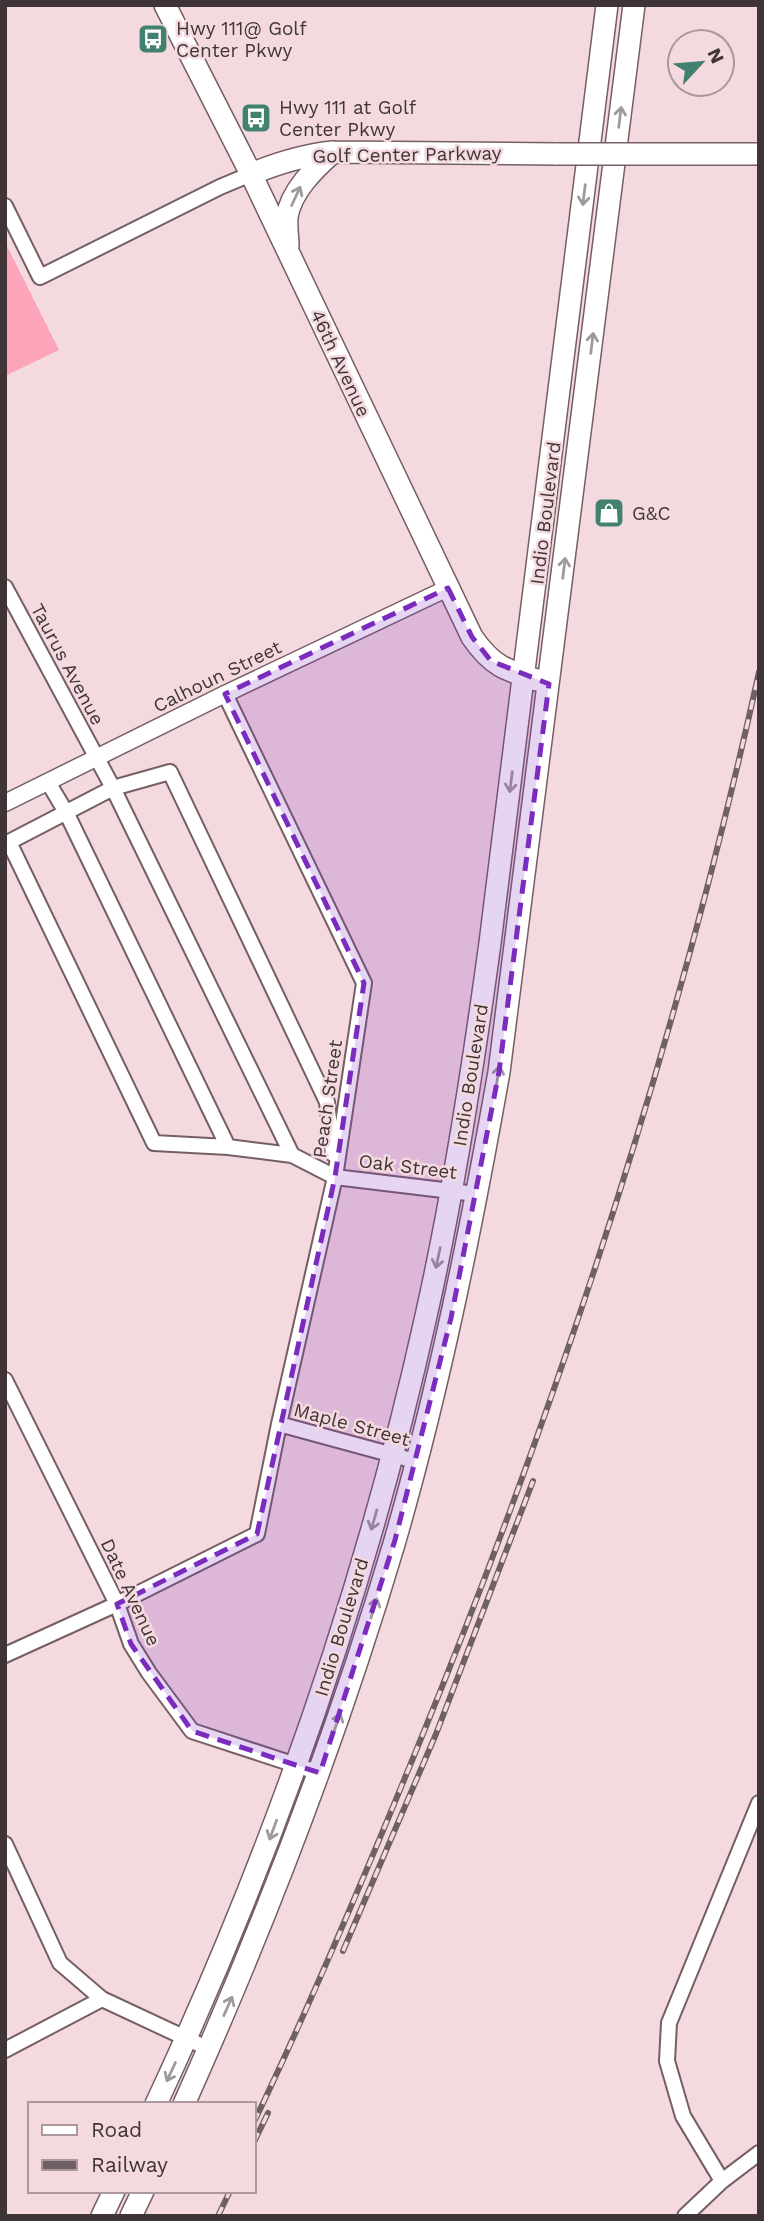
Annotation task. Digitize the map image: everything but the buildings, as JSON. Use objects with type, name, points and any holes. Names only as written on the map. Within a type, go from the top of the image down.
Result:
[{"type":"main road","name":"46th Avenue","points":[[165,5],[251,174],[472,637],[484,654],[503,669],[549,684]]},
{"type":"main road","name":"Indio Boulevard","points":[[157,2102],[244,1904],[296,1765],[347,1612],[392,1454],[427,1313],[452,1191],[474,1057],[525,676],[607,5]]},
{"type":"main road","name":"Indio Boulevard","points":[[185,2102],[285,1867],[320,1773],[375,1606],[437,1379],[477,1194],[499,1072],[634,5]]},
{"type":"main road","name":"Golf Center Parkway","points":[[251,174],[282,161],[333,152],[759,154]]},
{"type":"main road","points":[[288,252],[288,216],[296,195],[310,174],[333,152]]},
{"type":"main road","points":[[102,2216],[113,2193]]},
{"type":"main road","points":[[131,2216],[142,2193]]},
{"type":"street","name":"Golf Center Parkway","points":[[5,206],[40,277],[251,174]]},
{"type":"street","name":"Taurus Avenue","points":[[5,587],[113,788],[292,1155]]},
{"type":"street","name":"Calhoun Street","points":[[5,803],[448,588]]},
{"type":"street","name":"Peach Street","points":[[117,1604],[257,1534],[335,1177],[364,983],[225,694]]},
{"type":"street","points":[[170,772],[327,1102],[335,1177],[292,1155],[228,1147],[154,1143],[7,839],[67,814],[113,788],[170,772]]},
{"type":"street","points":[[48,782],[67,814],[228,1147]]},
{"type":"street","name":"Oak Street","points":[[335,1177],[477,1194]]},
{"type":"street","name":"Date Avenue","points":[[5,1380],[117,1604],[131,1644],[191,1731],[320,1773]]},
{"type":"street","name":"Maple Street","points":[[279,1424],[415,1461]]},
{"type":"street","points":[[5,1655],[117,1604]]},
{"type":"street","points":[[722,2181],[682,2116],[667,2061],[670,2023],[759,1803]]},
{"type":"street","points":[[5,1844],[60,1963],[102,1999],[209,2049]]},
{"type":"street","points":[[5,2050],[102,1999]]},
{"type":"street","points":[[685,2216],[722,2181],[759,2153]]},
{"type":"highlighted area","points":[[448,588],[472,637],[491,661],[549,684],[499,1072],[451,1318],[395,1540],[320,1773],[192,1731],[131,1644],[117,1604],[257,1534],[335,1177],[364,983],[225,694]]},
{"type":"shaded area","points":[[5,242],[59,350],[5,376]]},
{"type":"railway","points":[[256,2118],[339,1936],[418,1746],[520,1483],[567,1350],[612,1216],[692,946],[759,672]]},
{"type":"railway","points":[[343,1951],[436,1734],[533,1481]]},
{"type":"railway","points":[[256,2138],[268,2113]]},
{"type":"railway","points":[[218,2216],[229,2193]]},
{"type":"place","name":"Hwy 111@ Golf Center Pkwy","points":[[153,39]]},
{"type":"place","name":"Hwy 111 at Golf Center Pkwy","points":[[256,118]]},
{"type":"place","name":"G&C","points":[[609,513]]}]
